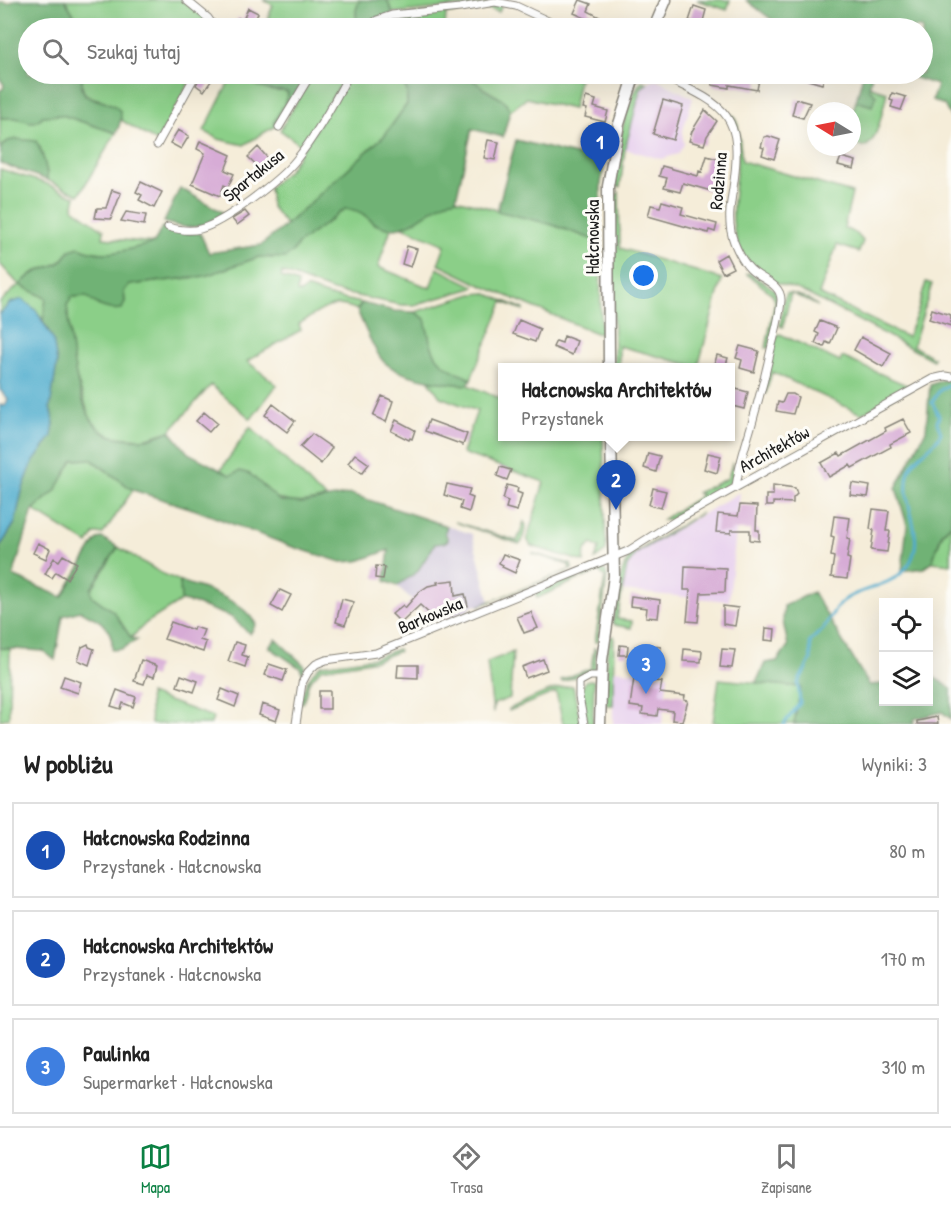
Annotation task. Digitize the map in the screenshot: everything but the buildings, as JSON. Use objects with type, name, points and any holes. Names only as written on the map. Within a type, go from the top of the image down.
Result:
[{"type":"street","points":[[186,0],[208,18]]},
{"type":"street","points":[[658,18],[666,0]]},
{"type":"street","points":[[383,18],[495,2],[516,6],[542,18]]},
{"type":"street","points":[[158,145],[191,84]]},
{"type":"street","name":"Spartakusa","points":[[279,127],[305,84]]},
{"type":"street","name":"Spartakusa","points":[[168,227],[184,231],[208,227],[243,204],[280,175],[302,151],[343,84]]},
{"type":"street","name":"Hałcnowska","points":[[609,363],[608,186],[619,124],[632,84]]},
{"type":"street","name":"Rodzinna","points":[[680,84],[697,92],[727,115],[736,141],[737,155],[729,212],[733,240],[748,267],[777,288],[780,293],[778,319],[736,486]]},
{"type":"street","name":"Architektów","points":[[614,557],[628,551],[736,486],[932,379],[951,377]]},
{"type":"street","points":[[600,724],[601,676],[614,584],[611,441]]},
{"type":"street","name":"Barkowska","points":[[296,724],[302,683],[312,667],[322,662],[376,653],[614,557]]},
{"type":"street","points":[[584,724],[578,691],[579,682],[590,676],[601,676]]},
{"type":"shaded area","points":[[648,84],[666,84],[693,98],[682,133],[684,144],[678,154],[661,159],[625,149],[641,88]]},
{"type":"shaded area","points":[[740,492],[729,601],[622,591],[627,566],[637,553]]},
{"type":"shaded area","points":[[447,526],[472,534],[490,602],[476,605],[469,608],[470,611],[437,622],[397,586],[417,572],[435,544],[444,543],[448,536],[445,532]]},
{"type":"shaded area","points":[[613,670],[668,675],[662,724],[613,724]]},
{"type":"green space","points":[[15,0],[65,0],[76,18],[18,18],[18,84],[82,84],[86,96],[109,103],[119,110],[120,123],[116,133],[62,115],[43,116],[35,122],[0,117],[0,90],[4,85],[0,79],[0,2],[9,3]]},
{"type":"green space","points":[[65,0],[182,0],[204,18],[76,18]]},
{"type":"green space","points":[[263,0],[360,0],[357,18],[268,18],[273,5]]},
{"type":"green space","points":[[360,0],[387,0],[393,13],[384,18],[357,18]]},
{"type":"green space","points":[[387,0],[493,0],[393,13]]},
{"type":"green space","points":[[697,0],[730,0],[727,10]]},
{"type":"green space","points":[[746,0],[951,0],[951,118],[944,105],[932,100],[937,85],[933,84],[933,18],[770,18]]},
{"type":"green space","points":[[501,5],[499,12],[489,9],[446,14],[446,18],[415,18],[415,14]]},
{"type":"green space","points":[[415,14],[415,18],[391,18]]},
{"type":"green space","points":[[82,84],[189,84],[157,142],[121,120],[119,110],[84,93]]},
{"type":"green space","points":[[228,84],[257,84],[269,90],[285,90],[288,93],[275,126],[244,145],[218,139],[204,131]]},
{"type":"green space","points":[[253,84],[302,84],[277,127],[274,122],[288,93],[261,88]]},
{"type":"green space","points":[[307,84],[341,84],[302,146],[280,130]]},
{"type":"green space","points":[[345,84],[404,84],[407,91],[407,104],[385,135],[286,225],[271,206],[269,187],[289,170]]},
{"type":"green space","points":[[404,84],[478,84],[505,101],[510,111],[503,137],[472,129],[456,199],[440,205],[409,224],[392,228],[378,225],[360,212],[345,209],[298,244],[285,258],[259,257],[205,276],[129,285],[124,291],[125,302],[122,309],[102,307],[86,296],[72,297],[67,305],[80,392],[94,423],[103,432],[128,439],[146,439],[170,431],[188,453],[230,475],[240,471],[250,474],[280,501],[302,503],[351,494],[447,526],[445,532],[448,540],[435,544],[417,572],[397,586],[385,581],[389,550],[358,561],[341,562],[133,490],[91,459],[73,460],[56,490],[33,510],[13,576],[62,597],[97,539],[102,538],[118,547],[91,589],[92,596],[114,612],[131,638],[137,640],[122,649],[112,650],[111,635],[104,625],[80,611],[63,616],[55,660],[43,651],[0,648],[0,547],[15,523],[22,491],[32,464],[51,436],[54,423],[50,408],[57,363],[53,339],[43,321],[46,298],[20,285],[33,274],[62,261],[70,250],[79,247],[98,253],[107,253],[154,243],[162,227],[182,233],[200,233],[209,253],[261,245],[385,135],[407,104],[407,91]]},
{"type":"green space","points":[[478,84],[578,84],[573,109],[527,98],[510,111],[505,101]]},
{"type":"green space","points":[[640,84],[647,84],[641,88],[625,149],[620,187],[614,184],[617,159],[626,114]]},
{"type":"green space","points":[[860,84],[870,84],[869,89],[876,95],[872,106],[856,101]]},
{"type":"green space","points":[[868,86],[887,92],[874,137],[866,146],[861,146],[861,102],[872,105]]},
{"type":"green space","points":[[62,115],[116,133],[79,195],[47,180],[40,147],[8,141],[0,148],[0,117],[38,121],[43,116]]},
{"type":"green space","points":[[733,115],[738,125],[742,161],[852,193],[844,228],[857,234],[863,241],[859,252],[837,245],[819,294],[907,337],[926,282],[932,284],[913,346],[934,358],[933,360],[803,292],[766,278],[750,264],[741,251],[734,228],[733,207],[738,155],[735,129],[730,117]]},
{"type":"green space","points":[[16,139],[36,141],[44,160],[47,180],[0,163],[1,147],[8,141]]},
{"type":"green space","points":[[516,140],[604,162],[601,184],[600,242],[550,224],[497,211]]},
{"type":"green space","points":[[0,169],[45,183],[76,197],[73,208],[104,230],[103,238],[155,243],[107,253],[98,253],[79,247],[70,250],[59,263],[33,273],[20,285],[46,298],[43,321],[36,310],[10,303],[0,314],[0,302],[19,285],[0,264]]},
{"type":"green space","points":[[180,188],[224,213],[209,222],[196,226],[181,226],[164,222]]},
{"type":"green space","points":[[619,192],[620,248],[722,279],[699,363],[683,363],[619,346],[619,363],[614,363],[612,199]]},
{"type":"green space","points":[[456,199],[550,224],[600,242],[601,334],[483,286],[438,264],[445,245],[403,227],[445,201]]},
{"type":"green space","points":[[345,209],[358,211],[376,225],[391,228],[378,267],[430,288],[437,268],[474,286],[473,288],[414,305],[401,305],[333,291],[282,272],[281,277],[298,283],[297,292],[301,293],[306,288],[362,303],[357,310],[340,305],[320,311],[299,324],[301,330],[247,361],[277,385],[251,419],[211,385],[170,431],[144,439],[114,437],[101,431],[90,418],[73,367],[67,305],[72,297],[86,296],[99,306],[125,302],[124,291],[129,285],[205,276],[259,257],[272,258],[293,252],[298,244]]},
{"type":"green space","points":[[750,273],[772,288],[776,295],[776,318],[769,348],[766,348],[775,301],[772,294],[747,274]]},
{"type":"green space","points":[[485,293],[524,309],[503,302],[471,379],[442,363],[433,350],[425,319],[415,312],[472,294]]},
{"type":"green space","points":[[787,293],[791,294],[783,327],[780,326]]},
{"type":"green space","points":[[793,294],[808,299],[818,306]]},
{"type":"green space","points":[[362,303],[394,311],[415,312],[425,319],[430,342],[437,357],[449,368],[471,379],[468,385],[411,376],[383,361],[357,310]]},
{"type":"green space","points":[[780,334],[840,362],[842,357],[911,387],[861,414],[772,372],[766,393],[764,390],[777,335]]},
{"type":"green space","points":[[942,380],[951,380],[951,524],[942,533],[932,562],[924,568],[902,571],[907,525],[896,488],[926,430],[930,385]]},
{"type":"green space","points":[[429,381],[468,385],[498,397],[498,441],[603,441],[606,551],[595,559],[599,548],[592,544],[585,550],[584,562],[531,546],[527,539],[544,482],[462,453],[477,411],[440,397]]},
{"type":"green space","points":[[250,427],[326,497],[311,502],[284,500],[220,471]]},
{"type":"green space","points":[[90,459],[133,490],[103,534],[94,534],[88,544],[33,510],[56,490],[73,460]]},
{"type":"green space","points":[[732,464],[733,476],[727,485],[670,520],[662,520],[702,495],[697,493],[728,478]]},
{"type":"green space","points":[[701,513],[637,553],[627,566],[617,619],[632,621],[631,628],[615,625],[613,622],[620,579],[630,556]]},
{"type":"green space","points":[[455,522],[517,541],[524,522],[526,525],[522,542],[519,544]]},
{"type":"green space","points":[[951,524],[951,564],[932,562],[943,533]]},
{"type":"green space","points":[[118,547],[161,573],[180,581],[181,601],[146,623],[131,638],[114,612],[92,596],[91,590]]},
{"type":"green space","points":[[532,553],[571,564],[572,569],[570,570],[569,565]]},
{"type":"green space","points":[[598,569],[605,570],[607,576],[598,642],[595,642],[605,577],[599,571],[583,578],[583,576]]},
{"type":"green space","points":[[573,578],[579,579],[537,598],[535,593]]},
{"type":"green space","points":[[180,581],[222,596],[242,608],[256,624],[250,634],[231,617],[181,601]]},
{"type":"green space","points":[[813,592],[869,685],[879,684],[879,706],[933,706],[933,677],[951,688],[951,719],[942,712],[914,719],[914,724],[794,724],[801,687],[756,683],[765,663],[777,661],[788,646],[783,621],[784,606]]},
{"type":"green space","points":[[614,636],[613,705],[606,705],[607,655],[610,637]]},
{"type":"green space","points":[[276,639],[305,666],[303,674],[300,668],[269,647]]},
{"type":"green space","points":[[0,648],[10,649],[9,718],[0,720]]},
{"type":"green space","points":[[594,648],[596,649],[595,669],[562,682],[561,680],[591,668]]},
{"type":"green space","points":[[398,649],[399,651],[377,660],[321,669],[309,682],[303,703],[300,702],[307,682],[321,665],[373,658]]},
{"type":"green space","points":[[513,652],[510,698],[494,704],[493,713],[487,662]]},
{"type":"green space","points":[[719,679],[801,687],[794,724],[713,722]]},
{"type":"green space","points":[[586,681],[594,681],[593,724],[587,724],[582,688]]},
{"type":"green space","points":[[573,686],[581,724],[563,724],[556,692],[509,711],[509,709],[557,688]]},
{"type":"green space","points":[[149,694],[213,717],[211,724],[151,724]]},
{"type":"water","points":[[22,299],[36,310],[53,339],[57,363],[50,408],[54,423],[52,436],[32,464],[22,491],[15,523],[0,547],[0,405],[5,406],[8,399],[0,390],[0,314],[10,303]]},
{"type":"waterway","points":[[784,724],[800,703],[798,683],[811,659],[810,642],[823,629],[844,600],[901,574],[913,557],[915,533],[907,496],[909,471],[941,433],[937,422],[939,416],[932,402],[939,391],[951,383]]},
{"type":"place","name":"Hałcnowska Rodzinna","points":[[600,172]]},
{"type":"place","name":"Hałcnowska Architektów","points":[[616,510]]},
{"type":"place","name":"Paulinka","points":[[646,694]]}]
